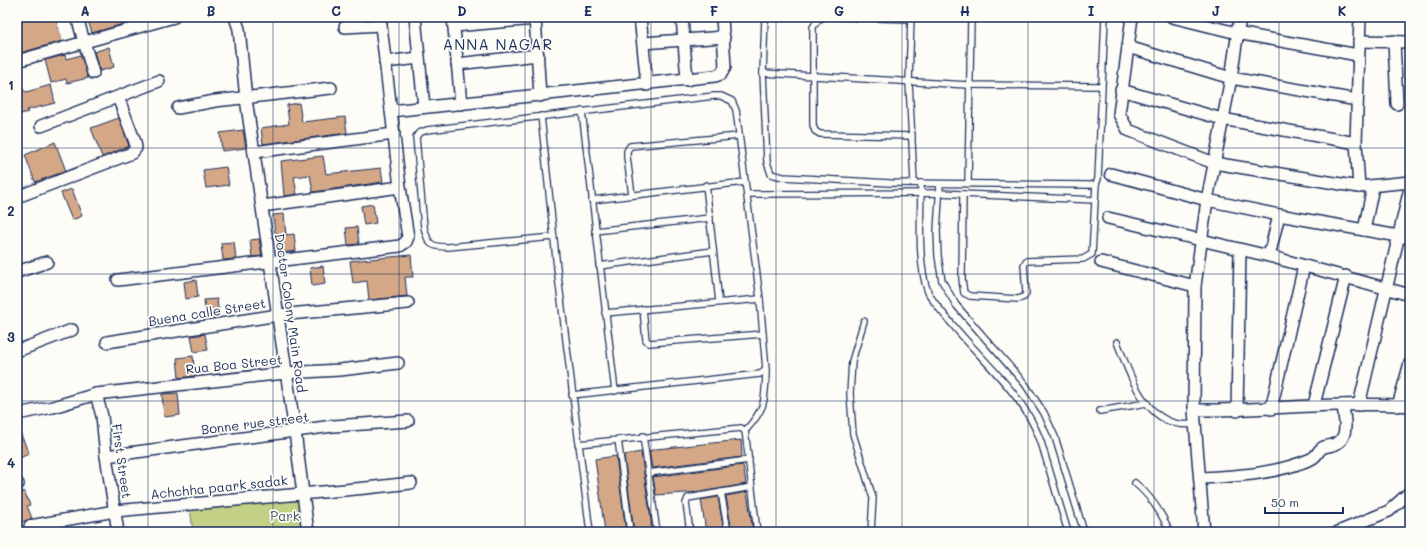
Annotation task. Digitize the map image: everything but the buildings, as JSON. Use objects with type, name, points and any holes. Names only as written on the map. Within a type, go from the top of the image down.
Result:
[{"type":"street","points":[[77,17],[93,73]]},
{"type":"street","points":[[17,61],[174,17]]},
{"type":"street","points":[[416,17],[424,107]]},
{"type":"street","points":[[640,17],[647,85]]},
{"type":"street","points":[[682,17],[687,80]]},
{"type":"street","points":[[391,110],[647,85],[715,76],[724,70],[725,67],[722,17]]},
{"type":"street","points":[[1132,17],[1121,90],[1119,114],[1128,130],[1214,163],[1359,188],[1410,182]]},
{"type":"street","points":[[1172,17],[1238,33],[1358,55]]},
{"type":"street","points":[[1204,532],[1194,410],[1195,286],[1207,200],[1231,78],[1240,17]]},
{"type":"street","points":[[1359,188],[1356,143],[1360,17]]},
{"type":"street","name":"Doctor Colony Main Road","points":[[236,18],[239,29],[246,99],[278,315],[285,373],[295,432],[308,532]]},
{"type":"street","points":[[461,104],[453,21],[535,18],[540,96]]},
{"type":"street","points":[[118,280],[404,244],[408,237],[400,187],[380,21],[345,27]]},
{"type":"street","points":[[642,43],[724,37]]},
{"type":"street","points":[[1359,41],[1410,42]]},
{"type":"street","points":[[1394,41],[1397,104]]},
{"type":"street","points":[[1128,48],[1231,78],[1357,100]]},
{"type":"street","points":[[457,64],[538,55]]},
{"type":"street","points":[[385,62],[419,58]]},
{"type":"street","points":[[41,126],[159,81]]},
{"type":"street","points":[[178,108],[214,101],[246,99],[331,88]]},
{"type":"street","points":[[1121,90],[1222,119],[1356,143]]},
{"type":"street","points":[[17,197],[132,153],[136,148],[135,142],[118,97]]},
{"type":"street","points":[[254,152],[394,134]]},
{"type":"street","points":[[1111,174],[1207,200],[1279,215],[1405,237]]},
{"type":"street","points":[[262,206],[400,187]]},
{"type":"street","points":[[1364,230],[1373,187]]},
{"type":"street","points":[[1359,405],[1387,288],[1405,237],[1410,188]]},
{"type":"street","points":[[1268,256],[1279,215]]},
{"type":"street","points":[[1108,218],[1268,256],[1346,276],[1410,295]]},
{"type":"street","points":[[1237,411],[1240,250]]},
{"type":"street","points":[[17,272],[47,262]]},
{"type":"street","points":[[1101,262],[1195,286]]},
{"type":"street","points":[[1271,409],[1304,266]]},
{"type":"street","points":[[1314,405],[1346,276]]},
{"type":"street","name":"Buena calle Street","points":[[107,342],[278,315],[408,303]]},
{"type":"street","points":[[17,351],[72,330]]},
{"type":"street","name":"Rua Boa Street","points":[[17,414],[52,408],[96,394],[285,373],[340,370],[398,363]]},
{"type":"street","points":[[1398,406],[1410,363]]},
{"type":"street","name":"First Street","points":[[96,394],[104,428],[106,456],[118,532]]},
{"type":"street","points":[[1194,410],[1237,411],[1314,405],[1410,406]]},
{"type":"street","points":[[1200,478],[1248,475],[1267,472],[1313,458],[1324,447],[1340,441],[1345,427],[1343,405]]},
{"type":"street","name":"Bonne rue street","points":[[106,456],[333,426],[408,421]]},
{"type":"street","name":"Achchha paark sadak","points":[[30,526],[115,511],[303,492],[366,488],[411,482]]},
{"type":"street","points":[[1338,532],[1389,511],[1410,492]]},
{"type":"lane","points":[[764,17],[763,73],[767,162],[771,174],[783,177],[882,183],[1096,184]]},
{"type":"lane","points":[[824,17],[818,20],[813,27],[813,125],[817,133],[912,136]]},
{"type":"lane","points":[[843,17],[911,18],[909,82],[914,182]]},
{"type":"lane","points":[[968,183],[968,85],[971,17]]},
{"type":"lane","points":[[963,194],[962,279],[964,293],[970,296],[1018,299],[1024,297],[1026,293],[1024,265],[1026,261],[1083,259],[1092,254],[1096,184],[1098,179],[1105,17]]},
{"type":"lane","points":[[763,73],[968,85],[1101,86]]},
{"type":"lane","points":[[553,238],[448,247],[436,247],[432,245],[427,239],[424,226],[415,143],[419,133],[427,130],[582,111],[721,96],[728,98],[734,105],[748,194],[760,298],[766,370],[763,406],[760,414],[744,431]]},
{"type":"lane","points":[[582,111],[599,266],[615,391]]},
{"type":"lane","points":[[541,116],[553,238],[590,532]]},
{"type":"lane","points":[[632,195],[627,157],[627,151],[630,146],[739,136]]},
{"type":"lane","points":[[592,200],[706,185],[745,182]]},
{"type":"lane","points":[[921,183],[923,262],[928,291],[956,329],[1008,386],[1025,408],[1036,428],[1068,532]]},
{"type":"lane","points":[[940,184],[937,231],[938,256],[942,281],[956,305],[1025,384],[1044,413],[1054,437],[1084,532]]},
{"type":"lane","points":[[706,185],[718,302]]},
{"type":"lane","points":[[748,194],[940,193],[1095,200]]},
{"type":"lane","points":[[595,231],[710,218]]},
{"type":"lane","points":[[599,266],[713,251]]},
{"type":"lane","points":[[605,313],[760,298]]},
{"type":"lane","points":[[643,309],[646,340],[649,343],[763,334]]},
{"type":"lane","points":[[864,321],[852,361],[850,394],[854,434],[860,462],[873,498],[871,532]]},
{"type":"lane","points":[[1117,342],[1138,393],[1147,403],[1157,413],[1177,425],[1195,424]]},
{"type":"lane","points":[[572,395],[760,374],[766,370]]},
{"type":"lane","points":[[1100,411],[1147,403]]},
{"type":"lane","points":[[578,444],[736,427],[744,431]]},
{"type":"lane","points":[[744,431],[749,460],[757,532]]},
{"type":"lane","points":[[643,436],[657,532]]},
{"type":"lane","points":[[618,439],[630,532]]},
{"type":"lane","points":[[648,473],[749,460]]},
{"type":"lane","points":[[1135,483],[1145,491],[1170,532]]},
{"type":"lane","points":[[690,532],[686,503],[688,498],[752,487]]},
{"type":"lane","points":[[722,492],[728,532]]},
{"type":"green space","name":"Park","points":[[300,499],[304,532],[193,532],[190,508]]},
{"type":"district","name":"ANNA NAGAR","points":[[498,45]]}]
